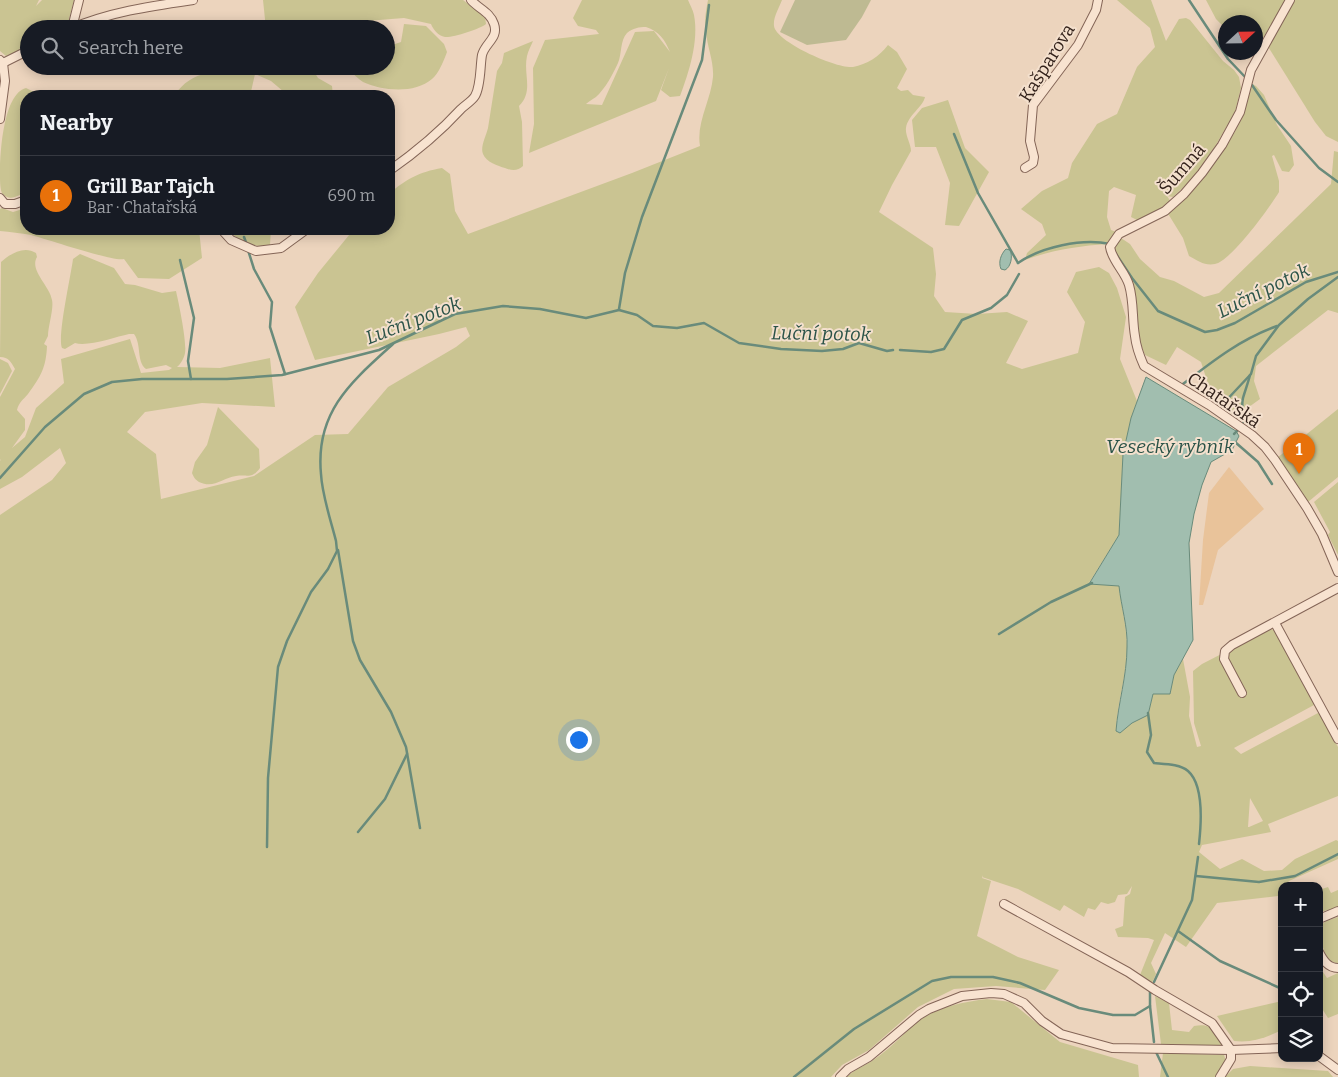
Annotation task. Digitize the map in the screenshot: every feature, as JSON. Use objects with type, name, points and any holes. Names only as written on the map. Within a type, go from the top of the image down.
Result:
[{"type":"street","points":[[73,20],[79,0]]},
{"type":"street","points":[[94,20],[124,12],[193,0]]},
{"type":"street","points":[[395,167],[443,130],[475,96],[482,53],[494,36],[495,27],[490,15],[476,6],[471,0]]},
{"type":"street","name":"Kašparova","points":[[1025,168],[1033,163],[1034,157],[1030,141],[1034,105],[1078,45],[1096,10],[1098,0]]},
{"type":"street","name":"Šumná","points":[[1144,366],[1135,337],[1130,287],[1125,274],[1111,253],[1110,247],[1119,234],[1164,211],[1184,194],[1202,173],[1222,145],[1240,112],[1251,70],[1290,0]]},
{"type":"street","points":[[0,119],[4,81],[1,62],[20,54]]},
{"type":"street","points":[[0,198],[5,204],[20,202]]},
{"type":"street","points":[[226,235],[231,240],[256,251],[281,248],[299,235]]},
{"type":"street","name":"Chatařská","points":[[1144,366],[1209,405],[1264,447],[1275,460],[1322,534],[1338,572]]},
{"type":"street","points":[[1242,693],[1224,659],[1225,651],[1232,645],[1338,588]]},
{"type":"street","points":[[1275,623],[1338,740]]},
{"type":"street","points":[[1004,904],[1128,972],[1212,1023],[1232,1050],[1231,1059],[1220,1077]]},
{"type":"street","points":[[1323,917],[1338,911]]},
{"type":"street","points":[[1323,959],[1332,968],[1338,968]]},
{"type":"street","points":[[840,1077],[848,1068],[869,1057],[918,1015],[962,996],[991,993],[1004,994],[1024,1003],[1042,1021],[1061,1034],[1112,1048],[1232,1050],[1278,1048]]},
{"type":"street","points":[[1323,1059],[1338,1070]]},
{"type":"shaded area","points":[[0,0],[39,0],[36,6],[42,0],[74,0],[69,20],[20,20],[20,50],[6,56],[0,51]]},
{"type":"shaded area","points":[[263,0],[463,0],[485,17],[486,24],[472,31],[445,37],[438,34],[431,24],[404,18],[379,20],[265,20]]},
{"type":"shaded area","points":[[582,0],[688,0],[694,15],[695,35],[687,77],[680,96],[670,97],[661,90],[669,68],[656,101],[529,153],[534,124],[533,68],[545,40],[599,34],[596,30],[578,26],[573,18]],"holes":[[[646,27],[655,31],[661,36],[670,52],[654,31],[635,32],[602,105],[586,104],[606,86],[618,63],[623,39],[627,33]]]},
{"type":"shaded area","points":[[708,0],[782,0],[774,19],[774,26],[777,32],[785,39],[808,53],[834,64],[853,67],[868,62],[881,53],[888,45],[897,52],[907,69],[897,88],[901,91],[908,90],[913,95],[925,97],[907,123],[906,134],[911,151],[879,212],[933,248],[936,274],[934,296],[945,312],[977,314],[1007,312],[1028,321],[1006,363],[1022,369],[1078,353],[1085,322],[1067,292],[1076,272],[1099,267],[1109,273],[1117,288],[1126,317],[1120,359],[1137,401],[1123,454],[1119,535],[1089,583],[1119,586],[1127,647],[1116,731],[1121,732],[1132,723],[1148,715],[1153,694],[1170,694],[1174,675],[1183,659],[1190,697],[1189,716],[1197,747],[1201,746],[1194,723],[1193,671],[1202,664],[1270,629],[1275,630],[1314,701],[1314,705],[1234,748],[1241,754],[1318,713],[1338,747],[1338,796],[1268,824],[1271,832],[1202,845],[1199,852],[1220,869],[1242,859],[1264,871],[1282,870],[1295,859],[1336,840],[1338,841],[1338,859],[1288,882],[1278,882],[1278,896],[1217,903],[1186,947],[1165,933],[1151,963],[1156,974],[1151,985],[1140,975],[1154,940],[1118,937],[1115,929],[1123,926],[1125,897],[1130,894],[1132,886],[1127,894],[1118,895],[1115,902],[1108,904],[1101,902],[1095,910],[1088,908],[1084,917],[1064,905],[1060,911],[1018,889],[982,877],[991,881],[977,936],[1018,957],[1059,970],[1045,990],[996,986],[954,989],[918,1007],[869,1050],[842,1065],[831,1077],[0,1077],[0,515],[52,480],[66,463],[60,448],[22,477],[0,489],[0,397],[15,369],[8,359],[0,357],[1,262],[22,250],[36,253],[35,262],[38,273],[52,300],[48,336],[44,344],[47,346],[44,366],[36,382],[18,407],[17,410],[25,419],[25,430],[12,448],[25,437],[36,408],[64,383],[61,359],[130,339],[141,373],[172,368],[166,365],[146,369],[141,362],[138,343],[134,334],[94,343],[75,343],[65,349],[62,348],[61,332],[73,259],[80,254],[114,268],[125,284],[162,293],[176,291],[185,340],[185,353],[177,367],[220,368],[270,358],[275,407],[202,403],[145,412],[127,432],[156,454],[161,499],[254,476],[315,435],[348,434],[388,387],[456,347],[470,336],[466,327],[315,360],[295,307],[318,273],[349,235],[395,235],[395,189],[413,177],[442,168],[450,174],[455,211],[468,234],[700,146],[700,129],[713,77],[705,27]],"holes":[[[1250,798],[1263,821],[1248,827]]]},
{"type":"shaded area","points":[[795,0],[871,0],[846,40],[807,45],[780,32]]},
{"type":"shaded area","points":[[1117,0],[1151,0],[1166,41],[1179,19],[1186,18],[1190,20],[1218,55],[1218,60],[1222,60],[1239,77],[1241,88],[1235,112],[1213,150],[1191,180],[1173,197],[1167,196],[1171,202],[1157,212],[1139,221],[1131,217],[1136,195],[1114,187],[1109,191],[1107,217],[1111,230],[1116,232],[1107,244],[1066,249],[1025,260],[1027,253],[1046,235],[1042,224],[1021,209],[1042,191],[1068,178],[1072,163],[1097,124],[1117,114],[1137,67],[1155,47],[1150,28]]},
{"type":"shaded area","points":[[1206,0],[1286,0],[1263,38],[1263,15],[1218,15],[1218,21]]},
{"type":"shaded area","points":[[1295,0],[1338,0],[1338,142],[1326,136],[1315,122],[1267,45]]},
{"type":"shaded area","points":[[404,24],[426,26],[444,44],[447,52],[439,70],[432,79],[417,87],[398,90],[371,85],[363,82],[355,75],[395,75],[395,44],[401,42]]},
{"type":"shaded area","points":[[533,41],[526,63],[526,95],[519,106],[522,122],[523,166],[517,170],[510,170],[489,161],[483,154],[483,145],[488,128],[497,71],[502,63],[504,53]]},
{"type":"shaded area","points":[[255,75],[251,90],[179,90],[189,80],[198,76]]},
{"type":"shaded area","points":[[257,75],[316,75],[332,86],[332,90],[282,90],[271,81]]},
{"type":"shaded area","points":[[1250,83],[1256,86],[1264,95],[1277,125],[1291,146],[1294,165],[1289,172],[1282,171],[1274,155],[1272,156],[1279,181],[1279,192],[1259,221],[1230,254],[1215,264],[1205,264],[1189,256],[1183,238],[1167,212],[1201,179],[1232,137],[1247,104]]},
{"type":"shaded area","points":[[20,92],[20,194],[11,198],[5,196],[1,189],[1,153],[4,126],[12,101]]},
{"type":"shaded area","points":[[948,100],[965,148],[989,172],[959,226],[945,225],[950,183],[936,147],[915,147],[912,120],[922,108]]},
{"type":"shaded area","points":[[1334,151],[1338,152],[1338,313],[1328,310],[1256,366],[1254,381],[1260,399],[1235,417],[1212,396],[1201,362],[1177,347],[1166,365],[1145,355],[1138,337],[1124,271],[1113,246],[1121,238],[1130,244],[1140,259],[1160,277],[1174,281],[1204,297],[1219,293],[1331,184]]},
{"type":"shaded area","points":[[0,209],[13,212],[20,210],[20,233],[0,231]]},
{"type":"shaded area","points":[[31,235],[200,235],[202,258],[169,279],[138,278],[124,259],[94,254]]},
{"type":"shaded area","points":[[234,235],[271,235],[270,245],[251,245]]},
{"type":"shaded area","points":[[0,359],[8,363],[12,371],[0,394]]},
{"type":"shaded area","points":[[218,407],[259,449],[260,468],[252,475],[236,476],[214,484],[204,484],[196,480],[192,473],[195,462],[207,445]]},
{"type":"shaded area","points":[[1338,409],[1338,477],[1308,502],[1277,458]]},
{"type":"shaded area","points":[[1338,482],[1338,555],[1328,535],[1330,532],[1314,502]]},
{"type":"shaded area","points":[[1328,887],[1331,893],[1338,890],[1338,908],[1323,911],[1323,889]]},
{"type":"shaded area","points":[[1338,917],[1338,963],[1329,959],[1323,949],[1323,924]]},
{"type":"shaded area","points":[[1323,972],[1327,978],[1338,973],[1338,1014],[1328,1018],[1323,1010]]},
{"type":"shaded area","points":[[1155,996],[1169,1003],[1172,1030],[1189,1032],[1194,1026],[1210,1027],[1225,1046],[1161,1044]]},
{"type":"shaded area","points":[[987,999],[1011,1002],[1060,1042],[1138,1065],[1139,1077],[847,1077],[875,1059],[917,1022],[933,1012],[951,1006]]},
{"type":"shaded area","points":[[1278,1002],[1278,1032],[1258,1039],[1234,1041],[1217,1016]]},
{"type":"shaded area","points":[[1163,1053],[1224,1055],[1226,1061],[1216,1077],[1160,1077]]},
{"type":"shaded area","points":[[1250,1066],[1328,1071],[1333,1077],[1225,1077],[1233,1069]]},
{"type":"sand","points":[[1229,467],[1264,509],[1218,550],[1203,605],[1199,605],[1203,540],[1209,493]]},
{"type":"water","points":[[1006,249],[1010,250],[1011,258],[1009,266],[1005,270],[1001,269],[1000,261]]},
{"type":"water","name":"Vesecký rybník","points":[[1146,377],[1236,431],[1239,436],[1232,450],[1211,462],[1194,514],[1189,543],[1193,640],[1174,675],[1170,694],[1153,694],[1148,715],[1132,723],[1120,733],[1116,731],[1126,668],[1127,639],[1119,586],[1089,584],[1119,535],[1123,454],[1131,418]]},
{"type":"waterway","points":[[1189,0],[1228,59],[1247,79]]},
{"type":"waterway","points":[[619,309],[625,273],[642,217],[702,60],[709,5]]},
{"type":"waterway","points":[[1252,85],[1276,120],[1319,168],[1338,182]]},
{"type":"waterway","points":[[954,134],[978,193],[1018,263]]},
{"type":"waterway","points":[[244,237],[247,245]]},
{"type":"waterway","name":"Luční potok","points":[[1018,263],[1038,252],[1062,245],[1087,242],[1110,244]]},
{"type":"waterway","points":[[248,250],[254,269],[272,302],[270,327],[285,374]]},
{"type":"waterway","name":"Luční potok","points":[[1114,251],[1158,311],[1205,332],[1217,330],[1235,323],[1306,282],[1338,272]]},
{"type":"waterway","points":[[180,260],[194,318],[188,361],[191,379]]},
{"type":"waterway","name":"Luční potok","points":[[900,350],[931,352],[944,349],[962,320],[991,308],[1007,295],[1019,274]]},
{"type":"waterway","points":[[1221,406],[1251,374],[1256,356],[1279,325],[1308,299],[1338,277]]},
{"type":"waterway","name":"Luční potok","points":[[0,478],[45,427],[84,394],[112,382],[142,379],[227,379],[282,375],[379,350],[455,314],[503,306],[540,309],[586,318],[619,310],[637,315],[653,326],[677,328],[704,323],[739,343],[781,349],[822,351],[843,349],[859,343],[887,351],[893,350]]},
{"type":"waterway","points":[[1183,384],[1251,337],[1277,326]]},
{"type":"waterway","points":[[267,847],[268,778],[278,667],[287,641],[311,592],[328,569],[337,551],[321,474],[321,452],[324,433],[330,416],[350,385],[393,344]]},
{"type":"waterway","points":[[1234,434],[1244,420],[1242,404],[1250,375]]},
{"type":"waterway","points":[[1235,442],[1258,462],[1272,484]]},
{"type":"waterway","points":[[338,550],[353,641],[360,660],[391,712],[406,747],[420,828]]},
{"type":"waterway","points":[[999,634],[1051,602],[1092,583]]},
{"type":"waterway","points":[[1148,713],[1151,735],[1147,752],[1154,763],[1185,769],[1193,777],[1197,786],[1200,806],[1199,844]]},
{"type":"waterway","points":[[358,832],[385,799],[407,754]]},
{"type":"waterway","points":[[1196,876],[1259,882],[1295,876],[1338,854]]},
{"type":"waterway","points":[[1154,982],[1192,900],[1198,857]]},
{"type":"waterway","points":[[1178,931],[1220,961],[1278,987]]},
{"type":"waterway","points":[[794,1077],[854,1029],[932,981],[951,977],[993,977],[1020,983],[1079,1008],[1113,1015],[1135,1015],[1150,1006]]},
{"type":"waterway","points":[[1150,991],[1154,1042]]},
{"type":"waterway","points":[[1156,1052],[1168,1077]]},
{"type":"place","name":"Grill Bar Tajch","points":[[1299,474]]}]
